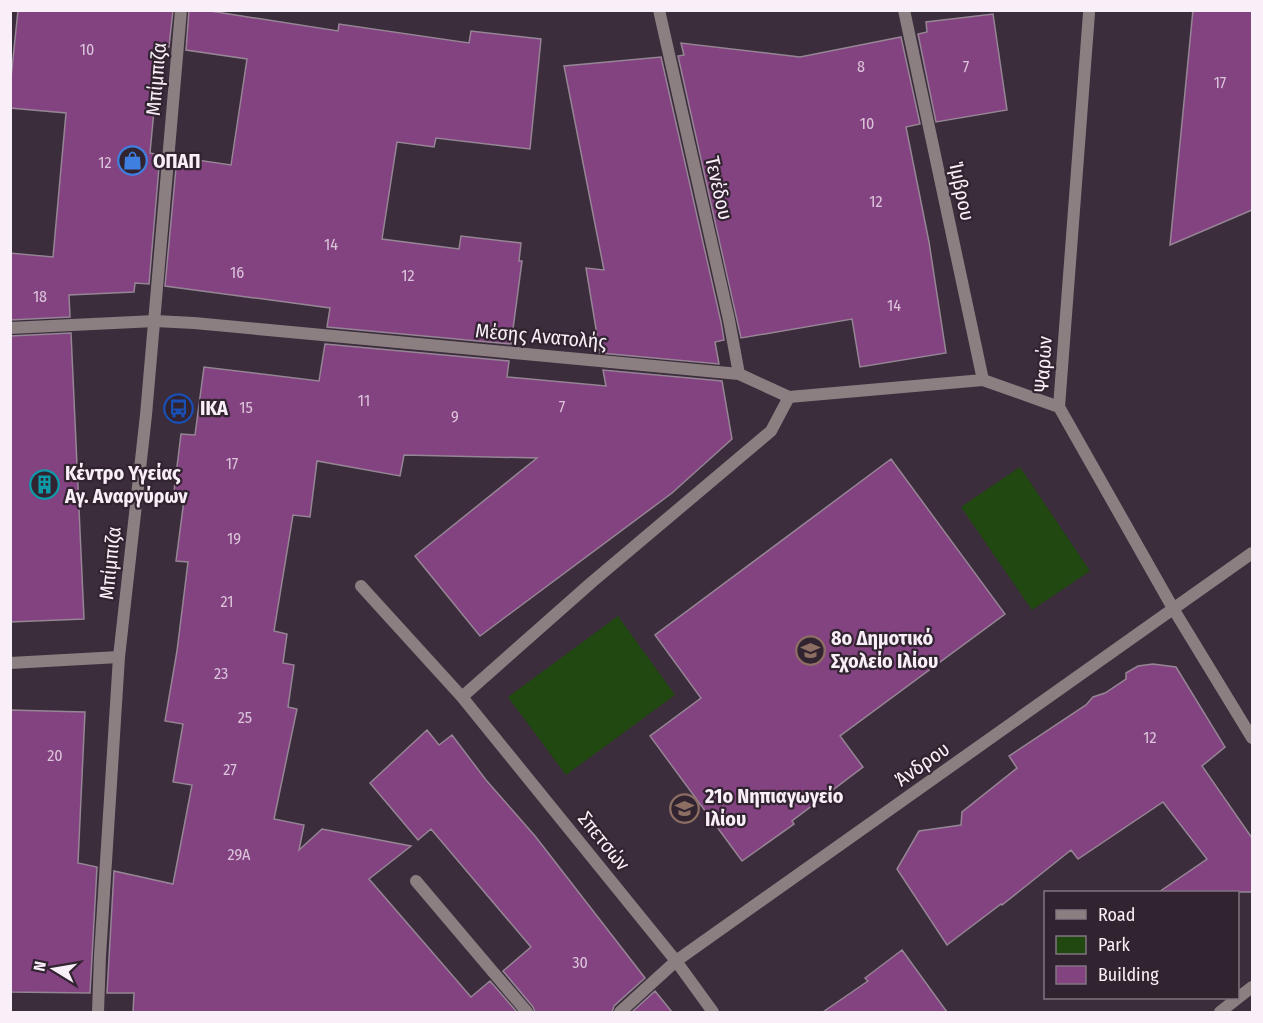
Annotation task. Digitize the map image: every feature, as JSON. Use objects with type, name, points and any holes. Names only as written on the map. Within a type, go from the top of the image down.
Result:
[{"type":"street","name":"Μπίμπιζα","points":[[98,1012],[119,657],[146,415],[181,10]]},
{"type":"street","name":"Τενέδου","points":[[659,10],[729,320],[739,374]]},
{"type":"street","name":"Ίμβρου","points":[[904,10],[983,380]]},
{"type":"street","name":"Ψαρών","points":[[1089,13],[1059,407],[1174,610],[1252,738]]},
{"type":"street","name":"Μέσης Ανατολής","points":[[10,328],[155,321],[206,324],[739,374],[789,397],[983,380],[1059,407]]},
{"type":"street","points":[[462,696],[592,582],[771,431],[789,397]]},
{"type":"street","name":"Άνδρου","points":[[620,1012],[676,962],[1252,553]]},
{"type":"street","name":"Σπετσών","points":[[361,586],[462,696],[676,962],[713,1012]]},
{"type":"street","points":[[10,663],[119,657]]},
{"type":"street","points":[[416,880],[527,1012]]},
{"type":"street","points":[[1239,997],[1252,987]]},
{"type":"street","points":[[1221,1012],[1237,999]]},
{"type":"green space","points":[[1020,467],[1090,571],[1032,610],[961,507]]},
{"type":"green space","points":[[618,616],[675,695],[566,775],[508,697]]},
{"type":"building","points":[[18,10],[173,10],[169,47],[160,46],[150,153],[160,155],[149,284],[135,283],[134,292],[69,295],[70,317],[10,320],[10,253],[53,257],[66,113],[10,108]]},
{"type":"building","points":[[189,10],[204,10],[338,31],[339,24],[469,43],[471,31],[541,39],[530,149],[436,138],[434,147],[397,142],[382,239],[459,249],[461,236],[521,243],[519,261],[522,261],[511,344],[327,327],[330,308],[165,286],[177,157],[231,165],[247,59],[186,50]]},
{"type":"building","points":[[1193,10],[1252,10],[1252,210],[1170,245]]},
{"type":"building","points":[[993,14],[1007,110],[936,122],[918,34],[927,32],[926,22]]},
{"type":"building","points":[[901,37],[920,124],[906,127],[929,242],[946,353],[860,367],[852,319],[741,338],[678,56],[684,55],[681,43],[800,57]]},
{"type":"building","points":[[661,57],[721,322],[724,340],[715,342],[719,364],[600,353],[586,268],[604,270],[564,66]]},
{"type":"building","name":"Κέντρο Υγείας Αγ. Αναργύρων","points":[[71,333],[84,619],[10,622],[10,336]]},
{"type":"building","points":[[325,344],[509,361],[507,377],[606,386],[603,370],[722,381],[732,439],[672,493],[480,636],[415,556],[537,458],[404,455],[400,476],[317,461],[310,517],[293,515],[274,631],[287,634],[283,663],[294,665],[288,707],[297,709],[274,819],[304,825],[299,850],[322,829],[411,846],[369,879],[471,997],[490,981],[517,1012],[133,1012],[134,993],[107,993],[114,871],[173,884],[192,785],[173,782],[183,724],[165,721],[177,651],[188,562],[176,561],[184,500],[173,499],[181,434],[195,435],[204,367],[319,381]]},
{"type":"building","points":[[891,459],[1005,614],[840,736],[863,767],[792,821],[794,824],[742,861],[650,736],[701,698],[655,635]]},
{"type":"building","points":[[1153,664],[1176,667],[1225,747],[1202,766],[1252,838],[1252,892],[1160,891],[1207,859],[1163,802],[1078,859],[1071,850],[947,945],[897,869],[919,831],[961,825],[962,812],[1017,768],[1009,756],[1086,705],[1093,697],[1105,693],[1126,679],[1126,673],[1138,666]]},
{"type":"building","points":[[10,710],[85,712],[78,863],[97,867],[90,993],[10,992]]},
{"type":"building","points":[[427,730],[439,745],[452,735],[486,780],[535,836],[645,978],[614,1006],[612,1012],[535,1012],[503,971],[531,947],[431,829],[418,840],[370,783]]},
{"type":"building","points":[[902,950],[947,1012],[823,1012],[868,981],[865,978]]},
{"type":"building","points":[[655,991],[672,1012],[632,1012]]},
{"type":"place","name":"ΟΠΑΠ","points":[[132,161]]},
{"type":"place","name":"ΙΚΑ","points":[[179,408]]},
{"type":"place","name":"Κέντρο Υγείας Αγ. Αναργύρων","points":[[44,485]]},
{"type":"place","name":"8ο Δημοτικό Σχολείο Ιλίου","points":[[810,650]]},
{"type":"place","name":"21ο Νηπιαγωγείο Ιλίου","points":[[684,808]]}]
